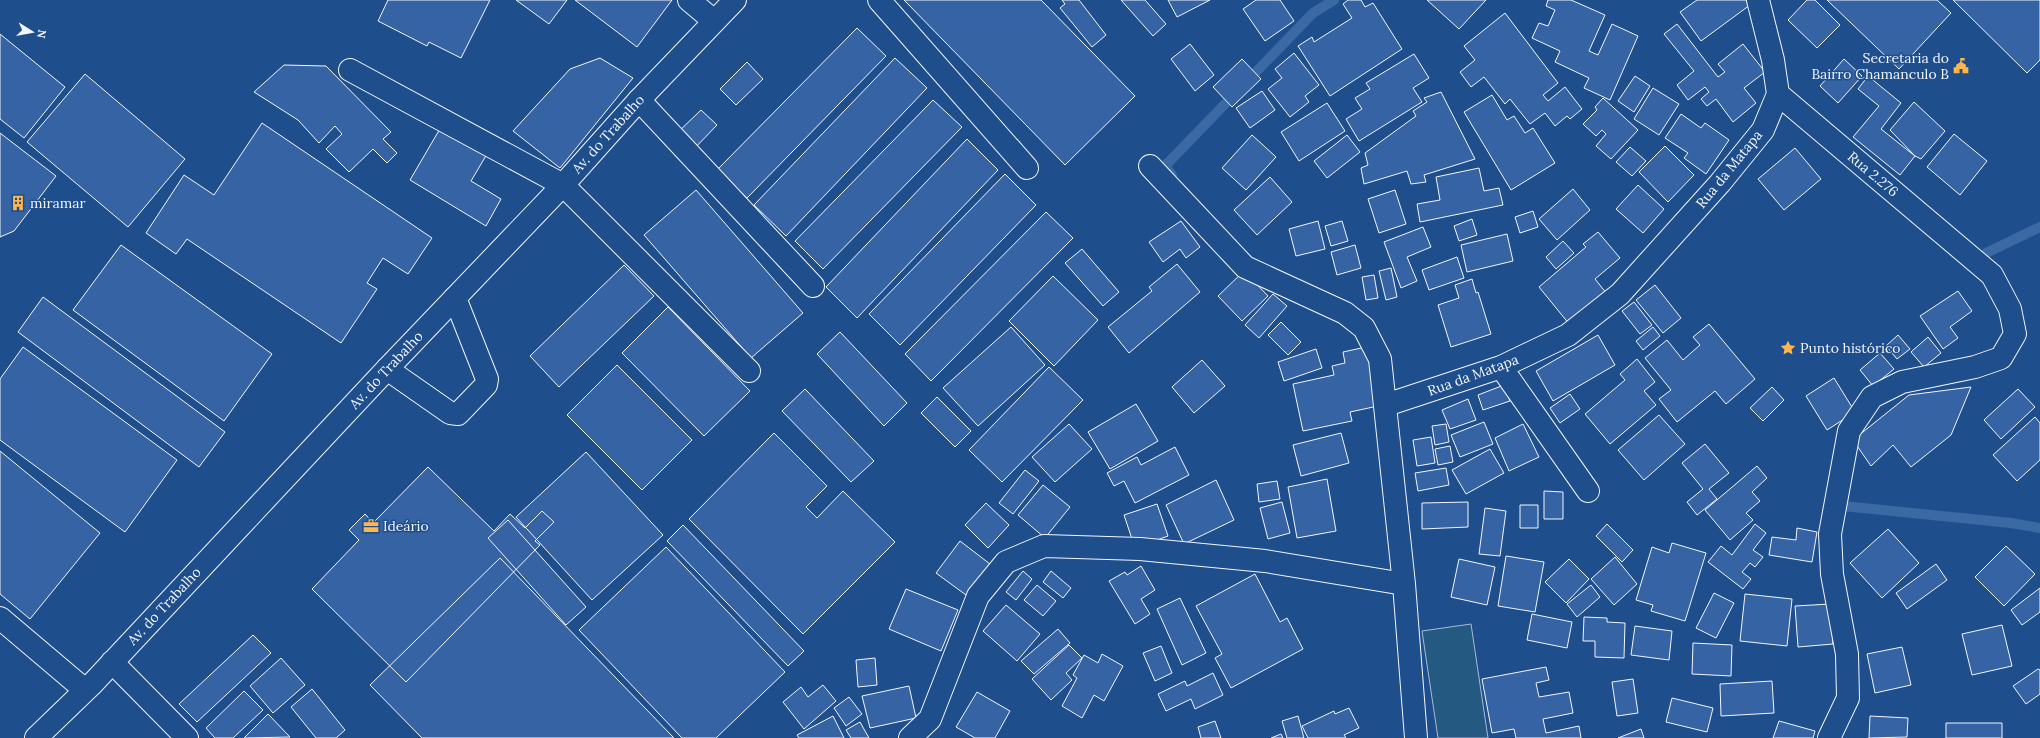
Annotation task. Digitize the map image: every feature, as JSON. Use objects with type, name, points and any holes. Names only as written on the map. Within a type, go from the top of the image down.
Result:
[{"type":"street","points":[[689,0],[714,21]]},
{"type":"street","name":"Av. do Trabalho","points":[[36,738],[112,662],[387,369],[563,185],[638,100],[735,0]]},
{"type":"street","points":[[879,0],[1027,168]]},
{"type":"street","points":[[1758,0],[1774,60],[1778,94]]},
{"type":"street","points":[[350,70],[563,185],[749,371]]},
{"type":"street","name":"Rua 2.276","points":[[1778,94],[1992,275],[2010,309],[2015,334],[2001,358],[1975,367],[1902,382],[1872,397],[1850,431],[1830,534],[1832,574],[1847,654],[1848,698],[1830,738]]},
{"type":"street","name":"Rua da Matapa","points":[[1386,405],[1501,367],[1568,335],[1620,294],[1720,183],[1763,130],[1778,94]]},
{"type":"street","points":[[638,100],[813,286]]},
{"type":"street","points":[[1150,166],[1245,267],[1346,313],[1364,328],[1380,359],[1404,584],[1416,738]]},
{"type":"street","points":[[387,369],[453,414],[461,411],[486,385],[486,373],[455,298]]},
{"type":"street","points":[[1501,367],[1588,491]]},
{"type":"street","points":[[910,738],[930,719],[978,596],[1006,562],[1044,546],[1140,549],[1265,561],[1404,584]]},
{"type":"street","points":[[0,618],[85,690]]},
{"type":"street","points":[[112,662],[187,738]]},
{"type":"shaded area","points":[[1471,624],[1488,738],[1438,738],[1422,631]]},
{"type":"building","points":[[388,0],[490,0],[461,58],[429,42],[427,46],[378,21]]},
{"type":"building","points":[[516,0],[567,0],[549,24]]},
{"type":"building","points":[[575,0],[672,0],[637,47]]},
{"type":"building","points":[[904,0],[1041,0],[1135,96],[1065,165]]},
{"type":"building","points":[[1062,0],[1079,0],[1106,35],[1092,47],[1060,8],[1065,4]]},
{"type":"building","points":[[1121,0],[1145,0],[1166,24],[1153,36]]},
{"type":"building","points":[[1168,0],[1210,0],[1177,17]]},
{"type":"building","points":[[1256,0],[1280,0],[1294,21],[1265,41],[1243,9]]},
{"type":"building","points":[[1348,0],[1361,0],[1365,7],[1373,3],[1402,49],[1330,96],[1298,46],[1312,37],[1314,42],[1352,18],[1343,4]]},
{"type":"building","points":[[1427,0],[1486,0],[1459,29]]},
{"type":"building","points":[[1548,0],[1571,0],[1605,15],[1589,51],[1598,55],[1612,24],[1638,36],[1610,100],[1584,88],[1589,78],[1555,62],[1560,51],[1532,38],[1539,23],[1548,26],[1555,10],[1546,6]]},
{"type":"building","points":[[1697,0],[1746,0],[1750,5],[1701,41],[1680,12]]},
{"type":"building","points":[[1807,0],[1815,0],[1840,25],[1817,48],[1788,20]]},
{"type":"building","points":[[1827,0],[1937,0],[1951,13],[1899,69]]},
{"type":"building","points":[[1953,0],[2040,0],[2040,60],[2027,73]]},
{"type":"building","points":[[1505,13],[1558,83],[1543,95],[1548,101],[1565,87],[1582,109],[1570,119],[1567,116],[1555,126],[1545,113],[1530,124],[1510,99],[1505,104],[1484,77],[1471,87],[1460,72],[1475,60],[1464,46]]},
{"type":"building","points":[[1677,24],[1718,77],[1725,72],[1718,64],[1743,44],[1765,72],[1744,88],[1756,103],[1733,122],[1716,99],[1707,106],[1701,99],[1709,92],[1705,87],[1688,100],[1677,85],[1694,71],[1664,34]]},
{"type":"building","points":[[857,28],[886,56],[747,198],[718,169]]},
{"type":"building","points":[[0,34],[65,87],[24,138],[0,119]]},
{"type":"building","points":[[1190,44],[1214,75],[1195,91],[1171,59]]},
{"type":"building","points":[[1294,53],[1319,85],[1305,96],[1309,102],[1290,117],[1268,89],[1282,78],[1275,69]]},
{"type":"building","points":[[1414,54],[1429,78],[1413,88],[1422,102],[1359,141],[1346,119],[1362,109],[1355,98],[1370,89],[1366,83]]},
{"type":"building","points":[[600,58],[633,78],[560,168],[513,131],[570,69]]},
{"type":"building","points":[[895,58],[927,88],[786,236],[754,205]]},
{"type":"building","points":[[1242,59],[1261,79],[1232,107],[1213,87]]},
{"type":"building","points":[[1844,59],[1862,76],[1838,103],[1820,86]]},
{"type":"building","points":[[747,62],[763,79],[736,105],[720,89]]},
{"type":"building","points":[[284,65],[326,66],[391,132],[383,139],[397,153],[387,163],[373,149],[349,172],[326,149],[342,134],[335,126],[319,143],[298,120],[254,92]]},
{"type":"building","points":[[85,74],[185,159],[128,227],[27,142]]},
{"type":"building","points":[[1635,76],[1650,86],[1634,112],[1618,101]]},
{"type":"building","points":[[1868,76],[1901,103],[1881,129],[1915,156],[1900,175],[1853,137],[1879,106],[1858,89]]},
{"type":"building","points":[[1653,88],[1679,104],[1659,135],[1634,119]]},
{"type":"building","points":[[1262,91],[1275,110],[1250,128],[1236,108]]},
{"type":"building","points":[[1441,92],[1475,159],[1424,175],[1426,182],[1411,184],[1407,171],[1364,184],[1361,168],[1368,165],[1365,153],[1416,116],[1413,111],[1427,102],[1424,98]]},
{"type":"building","points":[[1492,95],[1507,120],[1514,116],[1525,133],[1533,128],[1555,163],[1511,190],[1464,112]]},
{"type":"building","points":[[1603,98],[1638,130],[1611,159],[1596,146],[1606,134],[1602,130],[1596,136],[1583,124],[1597,110],[1595,107]]},
{"type":"building","points":[[933,100],[962,127],[823,269],[795,241]]},
{"type":"building","points":[[1914,102],[1945,131],[1921,159],[1915,156],[1890,130]]},
{"type":"building","points":[[1327,103],[1345,131],[1299,161],[1281,132]]},
{"type":"building","points":[[701,110],[717,125],[691,152],[675,135]]},
{"type":"building","points":[[1681,114],[1701,128],[1705,123],[1729,140],[1706,174],[1684,158],[1688,153],[1665,138]]},
{"type":"building","points":[[262,123],[432,238],[408,274],[383,258],[367,283],[377,289],[341,343],[187,239],[176,254],[146,233],[184,175],[214,195]]},
{"type":"building","points":[[441,127],[487,154],[471,181],[501,199],[486,226],[410,180]]},
{"type":"building","name":"miramar","points":[[0,133],[56,176],[14,231],[0,237]]},
{"type":"building","points":[[1954,134],[1987,161],[1960,195],[1927,167]]},
{"type":"building","points":[[1252,135],[1276,157],[1246,190],[1222,168]]},
{"type":"building","points":[[1347,135],[1360,152],[1327,178],[1314,161]]},
{"type":"building","points":[[967,139],[998,170],[857,318],[826,287]]},
{"type":"building","points":[[1665,146],[1694,175],[1668,202],[1639,172]]},
{"type":"building","points":[[1630,147],[1646,161],[1632,176],[1616,162]]},
{"type":"building","points":[[1795,148],[1821,179],[1784,210],[1758,179]]},
{"type":"building","points":[[1479,168],[1484,191],[1499,188],[1503,205],[1420,222],[1417,204],[1440,200],[1436,177]]},
{"type":"building","points":[[1005,174],[1036,205],[900,345],[869,314]]},
{"type":"building","points":[[1270,177],[1292,202],[1257,235],[1234,210]]},
{"type":"building","points":[[1638,185],[1664,209],[1643,233],[1616,209]]},
{"type":"building","points":[[1573,189],[1590,210],[1557,240],[1539,219]]},
{"type":"building","points":[[696,190],[803,313],[751,358],[644,235]]},
{"type":"building","points":[[1395,190],[1406,224],[1379,233],[1368,199]]},
{"type":"building","points":[[1533,211],[1538,227],[1520,233],[1515,217]]},
{"type":"building","points":[[1046,212],[1073,238],[931,381],[905,354]]},
{"type":"building","points":[[1472,219],[1477,235],[1459,241],[1454,226]]},
{"type":"building","points":[[1181,221],[1200,247],[1186,258],[1180,249],[1163,262],[1149,242]]},
{"type":"building","points":[[1318,221],[1325,249],[1296,256],[1289,229]]},
{"type":"building","points":[[1342,221],[1348,241],[1331,246],[1325,226]]},
{"type":"building","points":[[1423,227],[1431,247],[1407,257],[1417,281],[1401,288],[1384,242]]},
{"type":"building","points":[[1598,232],[1620,258],[1595,279],[1607,294],[1570,325],[1539,287],[1586,247],[1583,244]]},
{"type":"building","points":[[1507,234],[1513,261],[1467,272],[1461,245]]},
{"type":"building","points":[[1563,241],[1574,253],[1556,269],[1546,257]]},
{"type":"building","points":[[121,245],[272,354],[224,421],[73,310]]},
{"type":"building","points":[[1355,245],[1361,268],[1337,275],[1331,252]]},
{"type":"building","points":[[1082,249],[1119,292],[1103,306],[1065,263]]},
{"type":"building","points":[[1457,257],[1464,278],[1429,290],[1422,270]]},
{"type":"building","points":[[1177,264],[1200,292],[1129,353],[1108,327],[1152,291],[1149,287]]},
{"type":"building","points":[[624,265],[654,296],[559,387],[530,356]]},
{"type":"building","points":[[1391,268],[1397,297],[1386,300],[1379,271]]},
{"type":"building","points":[[1244,271],[1268,296],[1242,321],[1218,296]]},
{"type":"building","points":[[1374,275],[1378,298],[1366,300],[1362,277]]},
{"type":"building","points":[[1053,276],[1098,320],[1054,366],[1009,321]]},
{"type":"building","points":[[1472,279],[1476,293],[1478,292],[1491,334],[1451,347],[1438,305],[1459,298],[1455,285]]},
{"type":"building","points":[[1655,285],[1681,318],[1663,333],[1636,300]]},
{"type":"building","points":[[1958,291],[1972,311],[1950,327],[1958,338],[1943,349],[1920,316]]},
{"type":"building","points":[[1273,294],[1287,306],[1259,338],[1245,325]]},
{"type":"building","points":[[43,297],[225,432],[199,467],[18,332]]},
{"type":"building","points":[[1634,302],[1652,325],[1640,334],[1622,311]]},
{"type":"building","points":[[668,307],[750,391],[704,436],[622,353]]},
{"type":"building","points":[[1281,322],[1301,342],[1288,355],[1268,335]]},
{"type":"building","points":[[1709,324],[1755,379],[1726,404],[1715,391],[1677,422],[1659,399],[1671,390],[1645,358],[1667,340],[1683,360],[1700,345],[1693,337]]},
{"type":"building","points":[[1011,327],[1045,365],[978,426],[943,388]]},
{"type":"building","points":[[1653,327],[1660,336],[1643,350],[1636,341]]},
{"type":"building","points":[[840,332],[907,403],[884,426],[817,354]]},
{"type":"building","points":[[1598,335],[1615,365],[1553,401],[1536,371]]},
{"type":"building","points":[[1898,335],[1910,349],[1897,359],[1886,346]]},
{"type":"building","points":[[1928,337],[1941,353],[1924,367],[1911,352]]},
{"type":"building","points":[[23,347],[177,460],[125,532],[0,440],[0,379]]},
{"type":"building","points":[[1366,347],[1378,406],[1350,412],[1352,421],[1303,431],[1293,384],[1334,375],[1332,366],[1345,363],[1343,352]]},
{"type":"building","points":[[1316,349],[1322,368],[1284,381],[1278,362]]},
{"type":"building","points":[[1880,353],[1894,369],[1873,386],[1860,370]]},
{"type":"building","points":[[1637,359],[1655,382],[1644,391],[1656,405],[1610,444],[1585,414],[1625,380],[1620,374]]},
{"type":"building","points":[[1202,360],[1225,386],[1194,413],[1172,387]]},
{"type":"building","points":[[617,365],[692,440],[642,490],[567,415]]},
{"type":"building","points":[[1049,367],[1083,400],[1002,482],[969,450]]},
{"type":"building","points":[[1834,378],[1855,412],[1827,430],[1806,396]]},
{"type":"building","points":[[1504,385],[1510,401],[1483,410],[1478,395]]},
{"type":"building","points":[[1772,387],[1784,400],[1763,421],[1750,408]]},
{"type":"building","points":[[1971,387],[1951,435],[1911,467],[1893,445],[1871,466],[1853,440],[1909,395]]},
{"type":"building","points":[[805,389],[874,461],[851,482],[782,411]]},
{"type":"building","points":[[2018,389],[2035,407],[2001,439],[1984,420]]},
{"type":"building","points":[[1570,394],[1580,409],[1560,423],[1550,408]]},
{"type":"building","points":[[937,397],[971,431],[955,447],[921,413]]},
{"type":"building","points":[[1468,399],[1476,420],[1450,429],[1442,410]]},
{"type":"building","points":[[1136,404],[1158,441],[1110,469],[1088,432]]},
{"type":"building","points":[[1659,415],[1685,444],[1644,480],[1618,450]]},
{"type":"building","points":[[2035,417],[2040,423],[2040,460],[2017,481],[1993,455]]},
{"type":"building","points":[[1484,422],[1493,444],[1460,457],[1451,435]]},
{"type":"building","points":[[1069,424],[1092,449],[1055,482],[1032,457]]},
{"type":"building","points":[[1446,424],[1449,442],[1435,445],[1432,426]]},
{"type":"building","points":[[1523,424],[1539,457],[1509,471],[1495,438]]},
{"type":"building","points":[[774,433],[827,486],[806,507],[817,518],[843,491],[895,542],[803,634],[689,519]]},
{"type":"building","points":[[1341,433],[1349,463],[1301,476],[1293,445]]},
{"type":"building","points":[[1431,437],[1435,463],[1417,466],[1413,440]]},
{"type":"building","points":[[1705,444],[1729,473],[1709,489],[1717,499],[1697,515],[1687,502],[1703,489],[1682,463]]},
{"type":"building","points":[[1450,446],[1453,462],[1438,465],[1435,449]]},
{"type":"building","points":[[1175,447],[1189,475],[1135,503],[1124,481],[1114,486],[1107,473],[1137,457],[1141,465]]},
{"type":"building","points":[[1490,449],[1504,473],[1466,494],[1452,470]]},
{"type":"building","points":[[0,451],[100,533],[30,619],[0,594]]},
{"type":"building","points":[[586,452],[663,535],[592,600],[516,517]]},
{"type":"building","points":[[1757,466],[1767,478],[1752,492],[1760,501],[1746,513],[1753,520],[1730,540],[1705,510]]},
{"type":"building","points":[[428,467],[494,531],[510,514],[525,528],[542,511],[554,522],[535,541],[540,545],[406,682],[312,589],[359,540],[349,530],[365,514],[373,523]]},
{"type":"building","points":[[1446,468],[1449,485],[1418,491],[1415,473]]},
{"type":"building","points":[[1025,470],[1039,481],[1013,514],[999,503]]},
{"type":"building","points":[[1327,479],[1336,531],[1297,538],[1288,487]]},
{"type":"building","points":[[1216,480],[1234,520],[1184,544],[1166,505]]},
{"type":"building","points":[[1277,481],[1280,499],[1259,502],[1257,484]]},
{"type":"building","points":[[1043,485],[1070,507],[1045,538],[1018,515]]},
{"type":"building","points":[[1544,491],[1563,492],[1563,519],[1544,519]]},
{"type":"building","points":[[1282,502],[1290,533],[1268,539],[1260,508]]},
{"type":"building","points":[[1468,502],[1468,527],[1422,529],[1422,503]]},
{"type":"building","points":[[986,503],[1009,525],[988,548],[965,525]]},
{"type":"building","points":[[1157,504],[1168,536],[1135,548],[1124,515]]},
{"type":"building","points":[[1520,505],[1538,505],[1538,528],[1520,528]]},
{"type":"building","points":[[1485,508],[1506,511],[1500,556],[1479,554]]},
{"type":"building","points":[[508,520],[586,607],[566,625],[488,538]]},
{"type":"building","points":[[1607,524],[1633,550],[1622,562],[1596,536]]},
{"type":"building","points":[[1755,524],[1766,533],[1753,550],[1763,557],[1755,567],[1750,563],[1742,572],[1751,579],[1743,589],[1708,562],[1721,546],[1732,555]]},
{"type":"building","points":[[683,525],[804,651],[788,666],[667,541]]},
{"type":"building","points":[[1797,528],[1817,532],[1812,562],[1769,555],[1772,537],[1796,540]]},
{"type":"building","points":[[1888,529],[1919,563],[1882,598],[1850,563]]},
{"type":"building","points":[[960,541],[990,564],[966,595],[936,573]]},
{"type":"building","points":[[1672,543],[1706,553],[1685,621],[1651,611],[1653,605],[1636,600],[1652,547],[1669,553]]},
{"type":"building","points":[[2006,546],[2035,574],[2004,606],[1975,577]]},
{"type":"building","points":[[666,547],[785,672],[716,738],[682,738],[579,630]]},
{"type":"building","points":[[1506,556],[1544,562],[1535,612],[1498,606]]},
{"type":"building","points":[[1615,557],[1637,584],[1614,605],[1591,579]]},
{"type":"building","points":[[500,558],[674,738],[422,738],[370,685]]},
{"type":"building","points":[[1459,559],[1495,567],[1487,605],[1451,597]]},
{"type":"building","points":[[1569,559],[1589,579],[1566,603],[1545,582]]},
{"type":"building","points":[[1936,564],[1947,580],[1907,609],[1896,593]]},
{"type":"building","points":[[1141,566],[1155,590],[1141,599],[1150,614],[1135,624],[1109,581],[1125,572],[1127,575]]},
{"type":"building","points":[[1023,571],[1032,579],[1016,600],[1006,592]]},
{"type":"building","points":[[1051,571],[1071,588],[1063,598],[1043,582]]},
{"type":"building","points":[[1255,574],[1280,622],[1287,618],[1303,649],[1231,688],[1215,658],[1222,654],[1196,606]]},
{"type":"building","points":[[1037,585],[1056,601],[1043,616],[1024,600]]},
{"type":"building","points":[[1591,585],[1600,597],[1577,617],[1567,604]]},
{"type":"building","points":[[2040,588],[2040,612],[2022,625],[2011,610]]},
{"type":"building","points":[[906,589],[958,610],[941,651],[889,629]]},
{"type":"building","points":[[1714,593],[1734,603],[1716,638],[1696,628]]},
{"type":"building","points":[[1745,594],[1792,599],[1787,646],[1740,641]]},
{"type":"building","points":[[1180,598],[1206,653],[1182,665],[1157,609]]},
{"type":"building","points":[[1830,604],[1833,644],[1798,647],[1795,606]]},
{"type":"building","points":[[1006,605],[1040,634],[1017,661],[983,631]]},
{"type":"building","points":[[1532,614],[1572,622],[1567,648],[1527,640]]},
{"type":"building","points":[[1584,617],[1607,618],[1607,622],[1625,623],[1624,658],[1595,657],[1595,641],[1583,641]]},
{"type":"building","points":[[2002,625],[2012,666],[1972,675],[1962,634]]},
{"type":"building","points":[[1635,626],[1672,631],[1669,660],[1631,655]]},
{"type":"building","points":[[1058,629],[1070,643],[1034,674],[1021,661]]},
{"type":"building","points":[[253,635],[271,653],[197,722],[179,704]]},
{"type":"building","points":[[1693,643],[1732,645],[1731,676],[1692,674]]},
{"type":"building","points":[[1069,645],[1082,658],[1066,673],[1072,680],[1051,700],[1032,679]]},
{"type":"building","points":[[1161,646],[1172,673],[1155,681],[1143,653]]},
{"type":"building","points":[[1902,647],[1911,685],[1875,693],[1867,654]]},
{"type":"building","points":[[1102,654],[1123,666],[1104,701],[1094,695],[1082,718],[1062,706],[1077,678],[1073,675],[1084,655],[1098,663]]},
{"type":"building","points":[[281,658],[305,685],[273,713],[250,686]]},
{"type":"building","points":[[875,658],[877,685],[858,687],[856,660]]},
{"type":"building","points":[[1546,667],[1549,680],[1536,683],[1539,697],[1569,692],[1573,713],[1543,719],[1546,733],[1579,726],[1581,738],[1516,738],[1514,729],[1492,733],[1482,679]]},
{"type":"building","points":[[2038,669],[2040,670],[2040,694],[2026,704],[2013,686]]},
{"type":"building","points":[[1213,673],[1223,695],[1195,709],[1191,699],[1166,711],[1158,694],[1185,681],[1187,686]]},
{"type":"building","points":[[1633,679],[1638,713],[1617,716],[1612,682]]},
{"type":"building","points":[[1772,681],[1774,713],[1721,716],[1720,684]]},
{"type":"building","points":[[823,685],[836,701],[804,729],[783,702],[801,687],[808,697]]},
{"type":"building","points":[[909,686],[916,718],[870,728],[862,696]]},
{"type":"building","points":[[312,689],[345,730],[336,738],[316,738],[291,707]]},
{"type":"building","points":[[244,691],[263,710],[233,738],[215,738],[206,728]]},
{"type":"building","points":[[977,692],[1010,711],[995,738],[975,738],[956,727]]},
{"type":"building","points":[[849,697],[862,714],[846,726],[834,708]]},
{"type":"building","points":[[1672,698],[1713,708],[1707,732],[1666,722]]},
{"type":"building","points":[[1349,708],[1359,728],[1344,735],[1346,738],[1308,738],[1302,726],[1334,711],[1335,714]]},
{"type":"building","points":[[268,714],[290,737],[244,738]]},
{"type":"building","points":[[833,716],[844,738],[799,738],[797,735]]},
{"type":"building","points":[[1298,716],[1304,738],[1287,738],[1282,721]]},
{"type":"building","points":[[1870,716],[1908,718],[1907,737],[1869,738]]},
{"type":"building","points":[[1215,721],[1221,738],[1201,738],[1198,727]]},
{"type":"building","points":[[1779,721],[1815,731],[1813,738],[1773,738]]},
{"type":"building","points":[[860,722],[869,738],[851,738],[846,730]]},
{"type":"building","points":[[1946,723],[2002,723],[2002,738],[1946,738]]},
{"type":"building","points":[[1641,729],[1644,738],[1618,738]]},
{"type":"building","points":[[1281,734],[1283,738],[1271,738]]},
{"type":"waterway","points":[[1172,175],[1165,166],[1313,13],[1334,0]]},
{"type":"waterway","points":[[1986,253],[2040,227]]},
{"type":"waterway","points":[[1833,505],[2011,523],[2040,528]]},
{"type":"place","name":"Secretaria do Bairro Chamanculo B","points":[[1961,66]]},
{"type":"place","name":"miramar","points":[[18,203]]},
{"type":"place","name":"Punto histórico","points":[[1788,348]]},
{"type":"place","name":"Ideário","points":[[371,526]]}]
